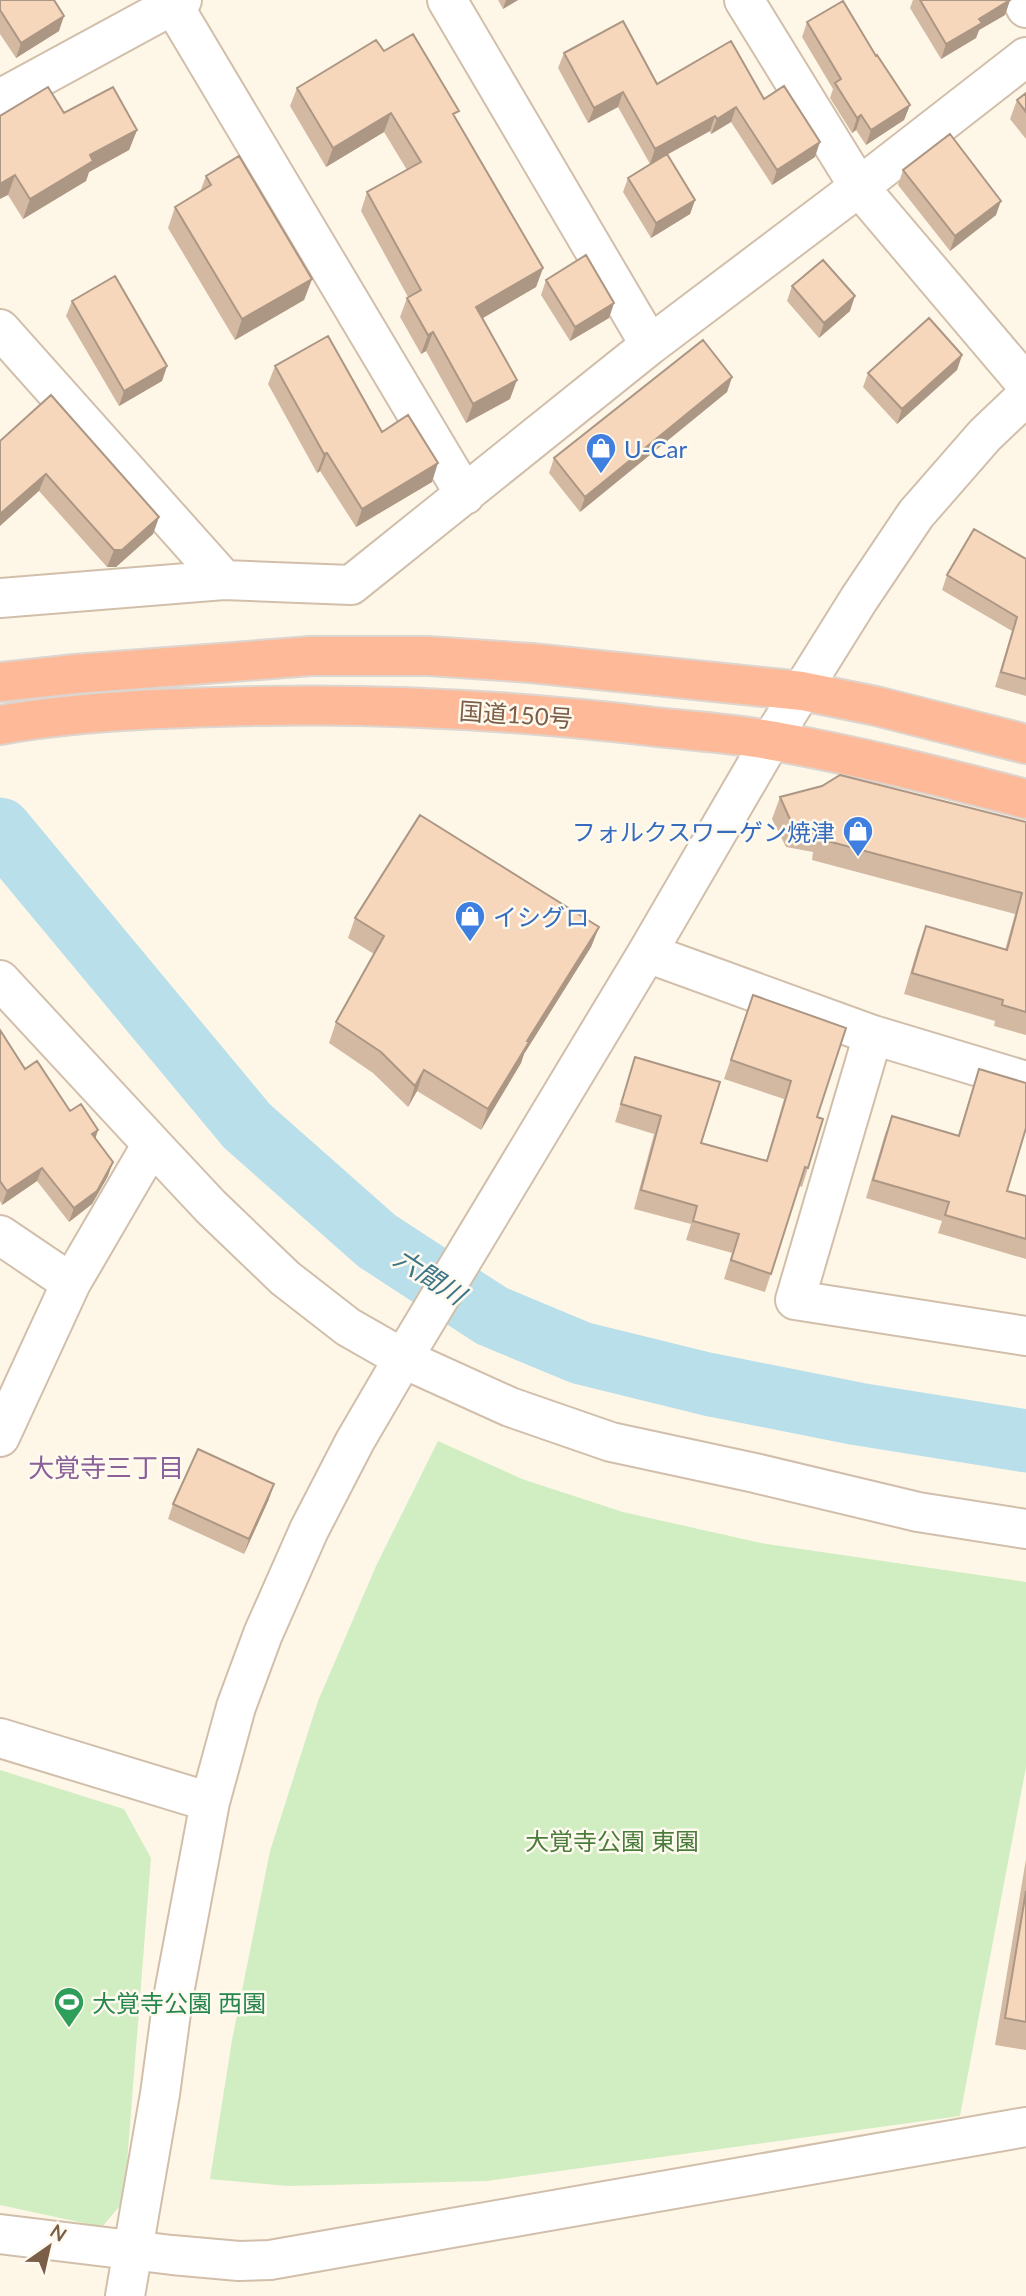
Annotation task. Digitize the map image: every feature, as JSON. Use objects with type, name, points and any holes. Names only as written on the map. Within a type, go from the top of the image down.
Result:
[{"type":"highway","name":"国道150号","points":[[0,682],[101,671],[311,656],[428,656],[531,663],[803,691],[876,706],[1026,744]]},
{"type":"highway","name":"国道150号","points":[[2,725],[111,712],[330,704],[485,710],[771,740],[891,764],[1026,799]]},
{"type":"street","points":[[447,0],[650,345]]},
{"type":"street","points":[[744,0],[859,187],[1026,384]]},
{"type":"street","points":[[1022,0],[1026,8]]},
{"type":"street","points":[[1,96],[175,2],[465,495]]},
{"type":"street","points":[[0,598],[224,580],[351,585],[650,345],[1026,57]]},
{"type":"street","points":[[0,330],[224,580]]},
{"type":"street","points":[[130,2272],[173,1998],[210,1802],[236,1707],[263,1634],[304,1541],[355,1441],[771,740],[859,598],[916,514],[985,435],[1026,396]]},
{"type":"street","points":[[647,953],[873,1035],[1026,1081]]},
{"type":"street","points":[[0,980],[211,1207],[285,1278],[348,1327],[409,1350],[510,1407],[611,1441],[918,1512],[1026,1530]]},
{"type":"street","points":[[873,1035],[795,1300],[1026,1336]]},
{"type":"street","points":[[0,1437],[71,1283],[152,1144]]},
{"type":"street","points":[[0,1235],[71,1283]]},
{"type":"street","points":[[0,1738],[210,1802]]},
{"type":"street","points":[[0,2234],[130,2272],[270,2260],[1026,2127]]},
{"type":"green space","name":"大覚寺公園 東園","points":[[438,1441],[522,1479],[623,1512],[761,1543],[1026,1582],[1026,1767],[960,2116],[487,2181],[288,2186],[210,2179],[232,2040],[270,1851],[318,1701],[376,1566]]},
{"type":"green space","name":"大覚寺公園 西園","points":[[0,1770],[124,1809],[151,1858],[124,2201],[102,2227],[0,2205]]},
{"type":"building","points":[[0,0],[54,0],[64,16],[21,43],[0,10]]},
{"type":"building","points":[[920,0],[1010,0],[979,19],[982,23],[946,44]]},
{"type":"building","points":[[843,1],[910,105],[871,130],[861,115],[857,118],[835,83],[841,79],[807,22]]},
{"type":"building","points":[[623,21],[657,84],[731,41],[764,99],[784,86],[820,142],[777,170],[736,107],[655,149],[623,92],[594,108],[564,53]]},
{"type":"building","points":[[413,34],[459,111],[453,114],[543,268],[476,307],[517,380],[473,404],[433,332],[428,335],[407,298],[421,290],[367,192],[421,162],[391,113],[333,148],[297,88],[376,40],[384,51]]},
{"type":"building","points":[[48,87],[64,113],[113,87],[137,130],[90,155],[93,161],[30,199],[15,175],[0,184],[0,116]]},
{"type":"building","points":[[1026,93],[1026,112],[1017,100]]},
{"type":"building","points":[[950,134],[1001,201],[955,236],[903,170]]},
{"type":"building","points":[[667,154],[695,200],[656,223],[628,178]]},
{"type":"building","points":[[239,156],[312,279],[242,319],[175,207],[211,185],[206,176]]},
{"type":"building","points":[[586,255],[614,303],[575,327],[546,280]]},
{"type":"building","points":[[823,260],[855,296],[824,323],[792,286]]},
{"type":"building","points":[[115,276],[167,366],[124,391],[72,301]]},
{"type":"building","points":[[929,318],[962,355],[902,409],[868,373]]},
{"type":"building","points":[[328,336],[382,432],[408,415],[438,463],[362,509],[327,453],[324,454],[275,366]]},
{"type":"building","points":[[703,340],[732,377],[585,497],[554,458]]},
{"type":"building","points":[[51,395],[159,517],[122,550],[114,550],[46,474],[0,514],[0,441]]},
{"type":"building","points":[[974,529],[1026,559],[1026,679],[1001,672],[1017,617],[947,575]]},
{"type":"building","points":[[840,775],[1026,822],[1026,1012],[1002,1005],[1003,1000],[912,973],[926,926],[1007,950],[1022,893],[820,839],[820,831],[793,826],[780,797],[822,786]]},
{"type":"building","points":[[420,815],[599,927],[527,1041],[529,1042],[488,1109],[424,1070],[415,1086],[381,1052],[336,1022],[384,936],[355,918]]},
{"type":"building","points":[[753,995],[846,1028],[817,1117],[823,1119],[771,1274],[731,1260],[739,1234],[693,1221],[697,1206],[641,1190],[661,1116],[621,1104],[635,1057],[720,1082],[701,1143],[767,1161],[791,1081],[731,1060]]},
{"type":"building","points":[[0,1030],[25,1069],[37,1061],[70,1111],[81,1104],[98,1130],[92,1134],[113,1162],[97,1191],[74,1208],[42,1168],[7,1191],[0,1181]]},
{"type":"building","points":[[979,1069],[1026,1083],[1026,1128],[1007,1191],[1026,1196],[1026,1239],[945,1215],[949,1202],[873,1180],[892,1116],[959,1136]]},
{"type":"building","points":[[198,1449],[274,1484],[249,1539],[173,1504]]},
{"type":"building","points":[[1026,1891],[1026,2022],[1005,2018]]},
{"type":"waterway","name":"六間川","points":[[0,829],[247,1126],[377,1241],[492,1316],[581,1353],[707,1384],[858,1414],[1026,1441]]},
{"type":"place","name":"U-Car","points":[[601,475]]},
{"type":"place","name":"フォルクスワーゲン焼津","points":[[858,858]]},
{"type":"place","name":"イシグロ","points":[[470,943]]},
{"type":"place","name":"大覚寺公園 西園","points":[[69,2029]]},
{"type":"district","name":"大覚寺三丁目","points":[[106,1467]]}]
